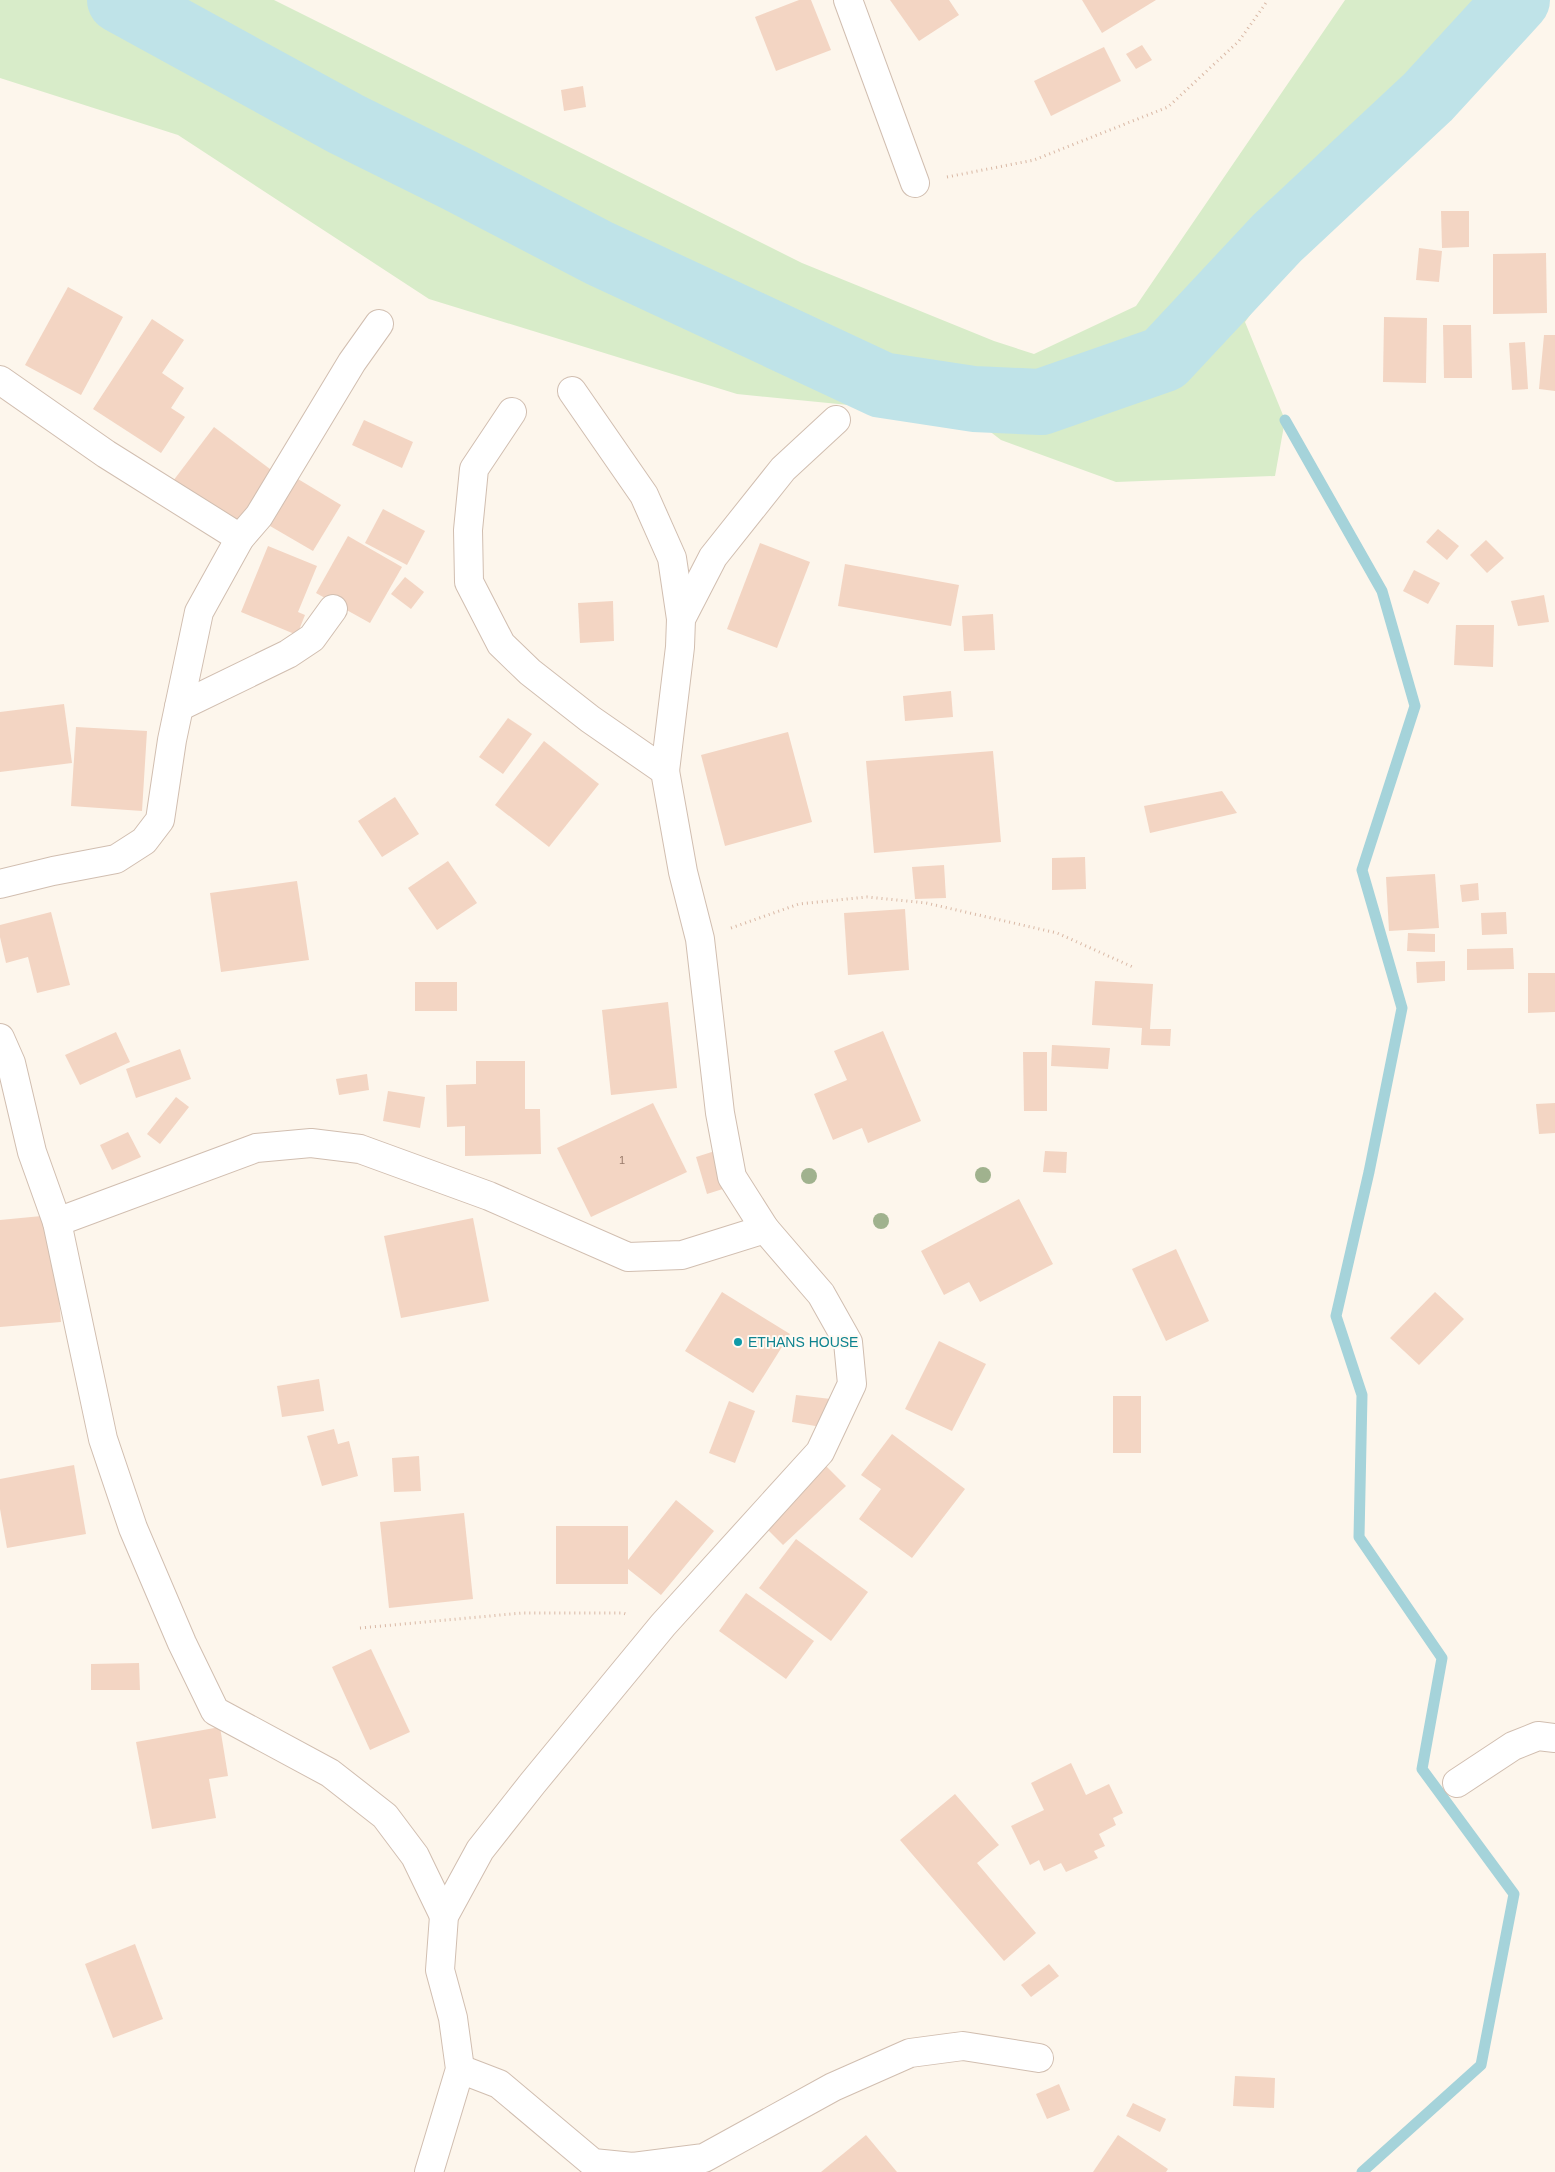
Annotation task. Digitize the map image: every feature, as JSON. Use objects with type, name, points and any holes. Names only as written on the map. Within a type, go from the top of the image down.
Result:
[{"type":"street","points":[[848,0],[914,183]]},
{"type":"street","points":[[0,884],[53,871],[116,859],[144,842],[160,820],[179,707],[199,612],[240,538],[259,516],[352,362],[380,324]]},
{"type":"street","points":[[0,380],[106,454],[240,538]]},
{"type":"street","points":[[429,2172],[460,2069],[453,2018],[440,1970],[444,1916],[480,1850],[663,1625],[820,1452],[852,1384],[848,1342],[821,1294],[765,1230],[732,1177],[720,1113],[700,939],[683,872],[665,771],[680,647],[681,618],[672,558],[644,495],[572,391]]},
{"type":"street","points":[[512,412],[474,470],[468,530],[469,582],[501,644],[530,672],[590,719],[665,771]]},
{"type":"street","points":[[681,618],[713,557],[783,470],[836,420]]},
{"type":"street","points":[[179,707],[288,654],[312,638],[333,609]]},
{"type":"street","points":[[0,1038],[11,1063],[32,1152],[58,1222],[103,1440],[133,1528],[182,1643],[215,1711],[330,1773],[385,1816],[415,1856],[444,1916]]},
{"type":"street","points":[[58,1222],[256,1148],[310,1143],[360,1149],[489,1196],[628,1257],[682,1255],[765,1230]]},
{"type":"street","points":[[1457,1783],[1513,1746],[1538,1736],[1555,1738]]},
{"type":"street","points":[[460,2069],[499,2084],[593,2162],[632,2168],[704,2158],[833,2087],[910,2053],[963,2046],[1039,2058]]},
{"type":"path","points":[[914,183],[1034,160],[1168,107],[1239,42],[1268,0]]},
{"type":"path","points":[[700,939],[799,904],[867,897],[926,903],[1057,933],[1135,968]]},
{"type":"path","points":[[360,1628],[522,1613],[623,1613],[663,1625]]},
{"type":"green space","points":[[0,0],[274,0],[802,263],[994,341],[1034,354],[1136,306],[1345,0],[1514,0],[1490,46],[1397,112],[1245,322],[1285,420],[1275,476],[1116,482],[1001,440],[971,417],[737,394],[429,299],[178,135],[0,78]]},
{"type":"building","points":[[799,0],[811,0],[831,50],[776,71],[755,17]]},
{"type":"building","points":[[890,0],[949,0],[959,15],[919,41]]},
{"type":"building","points":[[1082,0],[1156,0],[1102,33]]},
{"type":"building","points":[[1142,45],[1152,60],[1136,69],[1126,54]]},
{"type":"building","points":[[1104,47],[1121,81],[1051,116],[1034,81]]},
{"type":"building","points":[[583,86],[586,107],[564,111],[561,90]]},
{"type":"building","points":[[1441,211],[1469,211],[1469,247],[1442,248]]},
{"type":"building","points":[[1419,248],[1442,251],[1439,282],[1416,280]]},
{"type":"building","points":[[1546,253],[1547,313],[1493,314],[1493,254]]},
{"type":"building","points":[[68,287],[123,317],[81,395],[25,365]]},
{"type":"building","points":[[1384,317],[1427,318],[1426,383],[1383,382]]},
{"type":"building","points":[[152,319],[184,340],[162,373],[184,388],[171,408],[185,417],[161,453],[93,409]]},
{"type":"building","points":[[1443,325],[1471,325],[1472,378],[1444,378]]},
{"type":"building","points":[[1544,335],[1555,335],[1555,391],[1539,389]]},
{"type":"building","points":[[1525,342],[1528,389],[1512,390],[1509,343]]},
{"type":"building","points":[[364,420],[413,442],[402,468],[352,445]]},
{"type":"building","points":[[214,427],[274,472],[230,530],[170,485]]},
{"type":"building","points":[[298,479],[341,505],[313,551],[270,526]]},
{"type":"building","points":[[383,509],[425,531],[407,565],[365,543]]},
{"type":"building","points":[[1438,529],[1459,546],[1447,560],[1426,542]]},
{"type":"building","points":[[348,536],[402,567],[370,623],[316,593]]},
{"type":"building","points":[[1486,540],[1504,558],[1487,573],[1470,555]]},
{"type":"building","points":[[760,543],[810,562],[777,648],[727,629]]},
{"type":"building","points":[[268,546],[317,566],[298,612],[305,615],[297,635],[241,612]]},
{"type":"building","points":[[845,564],[959,585],[951,626],[838,606]]},
{"type":"building","points":[[1414,570],[1440,583],[1428,604],[1403,591]]},
{"type":"building","points":[[405,577],[424,592],[411,609],[391,594]]},
{"type":"building","points":[[1544,595],[1549,622],[1518,626],[1511,601]]},
{"type":"building","points":[[613,601],[614,641],[580,643],[578,603]]},
{"type":"building","points":[[993,614],[995,650],[964,651],[962,616]]},
{"type":"building","points":[[1456,625],[1494,625],[1493,667],[1454,665]]},
{"type":"building","points":[[951,691],[953,717],[905,721],[903,696]]},
{"type":"building","points":[[64,704],[72,763],[0,772],[0,712]]},
{"type":"building","points":[[508,718],[532,734],[503,774],[479,757]]},
{"type":"building","points":[[76,727],[147,731],[142,811],[71,806]]},
{"type":"building","points":[[788,732],[812,822],[725,846],[701,755]]},
{"type":"building","points":[[544,741],[599,784],[549,847],[495,805]]},
{"type":"building","points":[[993,751],[1001,842],[874,853],[866,761]]},
{"type":"building","points":[[1222,791],[1237,813],[1150,833],[1144,806]]},
{"type":"building","points":[[395,797],[419,834],[382,857],[358,821]]},
{"type":"building","points":[[1085,857],[1086,889],[1052,890],[1052,858]]},
{"type":"building","points":[[448,861],[477,903],[437,930],[408,888]]},
{"type":"building","points":[[944,865],[946,898],[915,899],[912,867]]},
{"type":"building","points":[[1435,874],[1439,928],[1389,931],[1386,877]]},
{"type":"building","points":[[297,881],[309,960],[221,972],[210,893]]},
{"type":"building","points":[[1478,883],[1479,900],[1462,902],[1460,885]]},
{"type":"building","points":[[905,909],[909,970],[848,975],[844,913]]},
{"type":"building","points":[[51,912],[70,985],[37,993],[28,957],[6,963],[0,937],[0,925]]},
{"type":"building","points":[[1506,912],[1507,934],[1482,935],[1481,913]]},
{"type":"building","points":[[1408,933],[1435,934],[1435,952],[1407,951]]},
{"type":"building","points":[[1513,948],[1514,969],[1467,970],[1467,949]]},
{"type":"building","points":[[1445,961],[1445,981],[1417,983],[1416,962]]},
{"type":"building","points":[[1528,973],[1555,973],[1555,1012],[1528,1013]]},
{"type":"building","points":[[1095,981],[1153,984],[1150,1029],[1171,1029],[1170,1046],[1141,1045],[1142,1028],[1092,1025]]},
{"type":"building","points":[[415,982],[457,982],[457,1011],[415,1011]]},
{"type":"building","points":[[668,1002],[677,1088],[611,1095],[602,1010]]},
{"type":"building","points":[[883,1031],[921,1121],[868,1143],[862,1128],[833,1140],[814,1094],[847,1080],[834,1051]]},
{"type":"building","points":[[116,1032],[130,1062],[80,1085],[65,1055]]},
{"type":"building","points":[[1052,1045],[1110,1048],[1108,1069],[1051,1066]]},
{"type":"building","points":[[180,1049],[191,1079],[136,1098],[126,1069]]},
{"type":"building","points":[[1023,1052],[1047,1052],[1047,1111],[1024,1111]]},
{"type":"building","points":[[476,1061],[525,1061],[525,1109],[540,1109],[541,1154],[465,1156],[465,1126],[447,1127],[446,1085],[476,1084]]},
{"type":"building","points":[[367,1074],[369,1090],[339,1095],[336,1079]]},
{"type":"building","points":[[388,1091],[425,1097],[420,1128],[383,1121]]},
{"type":"building","points":[[176,1097],[189,1107],[160,1144],[147,1134]]},
{"type":"building","points":[[653,1103],[687,1172],[591,1217],[557,1148]]},
{"type":"building","points":[[1555,1103],[1555,1133],[1539,1134],[1536,1104]]},
{"type":"building","points":[[128,1132],[141,1157],[112,1170],[100,1145]]},
{"type":"building","points":[[715,1151],[726,1188],[707,1194],[696,1157]]},
{"type":"building","points":[[1045,1151],[1067,1152],[1066,1173],[1043,1172]]},
{"type":"building","points":[[1019,1199],[1053,1264],[980,1302],[969,1282],[944,1295],[921,1251]]},
{"type":"building","points":[[52,1215],[61,1322],[0,1327],[0,1220]]},
{"type":"building","points":[[473,1218],[489,1301],[401,1318],[384,1236]]},
{"type":"building","points":[[1176,1249],[1209,1321],[1166,1341],[1132,1269]]},
{"type":"building","name":"ETHANS HOUSE","points":[[722,1292],[790,1334],[753,1393],[685,1351]]},
{"type":"building","points":[[1435,1292],[1464,1319],[1419,1365],[1390,1338]]},
{"type":"building","points":[[939,1341],[986,1364],[952,1431],[905,1409]]},
{"type":"building","points":[[319,1379],[324,1411],[282,1417],[277,1386]]},
{"type":"building","points":[[796,1395],[831,1399],[827,1428],[792,1422]]},
{"type":"building","points":[[1113,1396],[1141,1396],[1141,1453],[1113,1453]]},
{"type":"building","points":[[729,1401],[755,1411],[735,1463],[709,1453]]},
{"type":"building","points":[[334,1429],[338,1444],[349,1441],[358,1476],[322,1486],[307,1436]]},
{"type":"building","points":[[892,1434],[965,1489],[912,1558],[859,1519],[881,1489],[861,1475]]},
{"type":"building","points":[[419,1456],[421,1491],[394,1492],[392,1458]]},
{"type":"building","points":[[74,1465],[86,1534],[7,1548],[0,1509],[0,1479]]},
{"type":"building","points":[[825,1465],[846,1486],[783,1545],[762,1524]]},
{"type":"building","points":[[676,1500],[714,1531],[661,1595],[628,1569],[628,1584],[556,1584],[556,1526],[628,1526],[628,1560]]},
{"type":"building","points":[[464,1513],[473,1599],[389,1608],[380,1522]]},
{"type":"building","points":[[796,1539],[868,1592],[831,1641],[759,1588]]},
{"type":"building","points":[[746,1593],[814,1641],[786,1679],[719,1631]]},
{"type":"building","points":[[371,1649],[410,1732],[370,1750],[332,1667]]},
{"type":"building","points":[[139,1663],[140,1690],[91,1690],[91,1664]]},
{"type":"building","points":[[220,1727],[228,1776],[209,1779],[216,1818],[152,1829],[136,1742]]},
{"type":"building","points":[[1071,1763],[1086,1795],[1109,1784],[1123,1813],[1113,1818],[1116,1825],[1099,1834],[1105,1846],[1094,1851],[1098,1858],[1066,1872],[1061,1863],[1044,1871],[1039,1860],[1030,1865],[1011,1826],[1044,1810],[1031,1783]]},
{"type":"building","points":[[955,1794],[999,1845],[977,1863],[1036,1933],[1004,1961],[900,1840]]},
{"type":"building","points":[[135,1944],[163,2019],[113,2038],[85,1964]]},
{"type":"building","points":[[1049,1964],[1059,1976],[1031,1997],[1021,1985]]},
{"type":"building","points":[[1235,2076],[1275,2078],[1274,2108],[1233,2106]]},
{"type":"building","points":[[1059,2084],[1070,2110],[1047,2119],[1036,2094]]},
{"type":"building","points":[[1133,2103],[1166,2119],[1160,2132],[1126,2116]]},
{"type":"building","points":[[866,2135],[897,2172],[821,2172]]},
{"type":"building","points":[[1118,2135],[1168,2169],[1166,2172],[1093,2172]]},
{"type":"waterway","points":[[120,0],[346,124],[599,253],[882,385],[974,399],[1041,402],[1164,359],[1277,238],[1428,97],[1517,0]]},
{"type":"waterway","points":[[1285,420],[1382,591],[1415,706],[1362,870],[1402,1008],[1369,1172],[1336,1316],[1362,1395],[1359,1537],[1442,1658],[1422,1769],[1514,1894],[1481,2065],[1362,2172]]},
{"type":"place","name":"ETHANS HOUSE","points":[[738,1342]]}]
